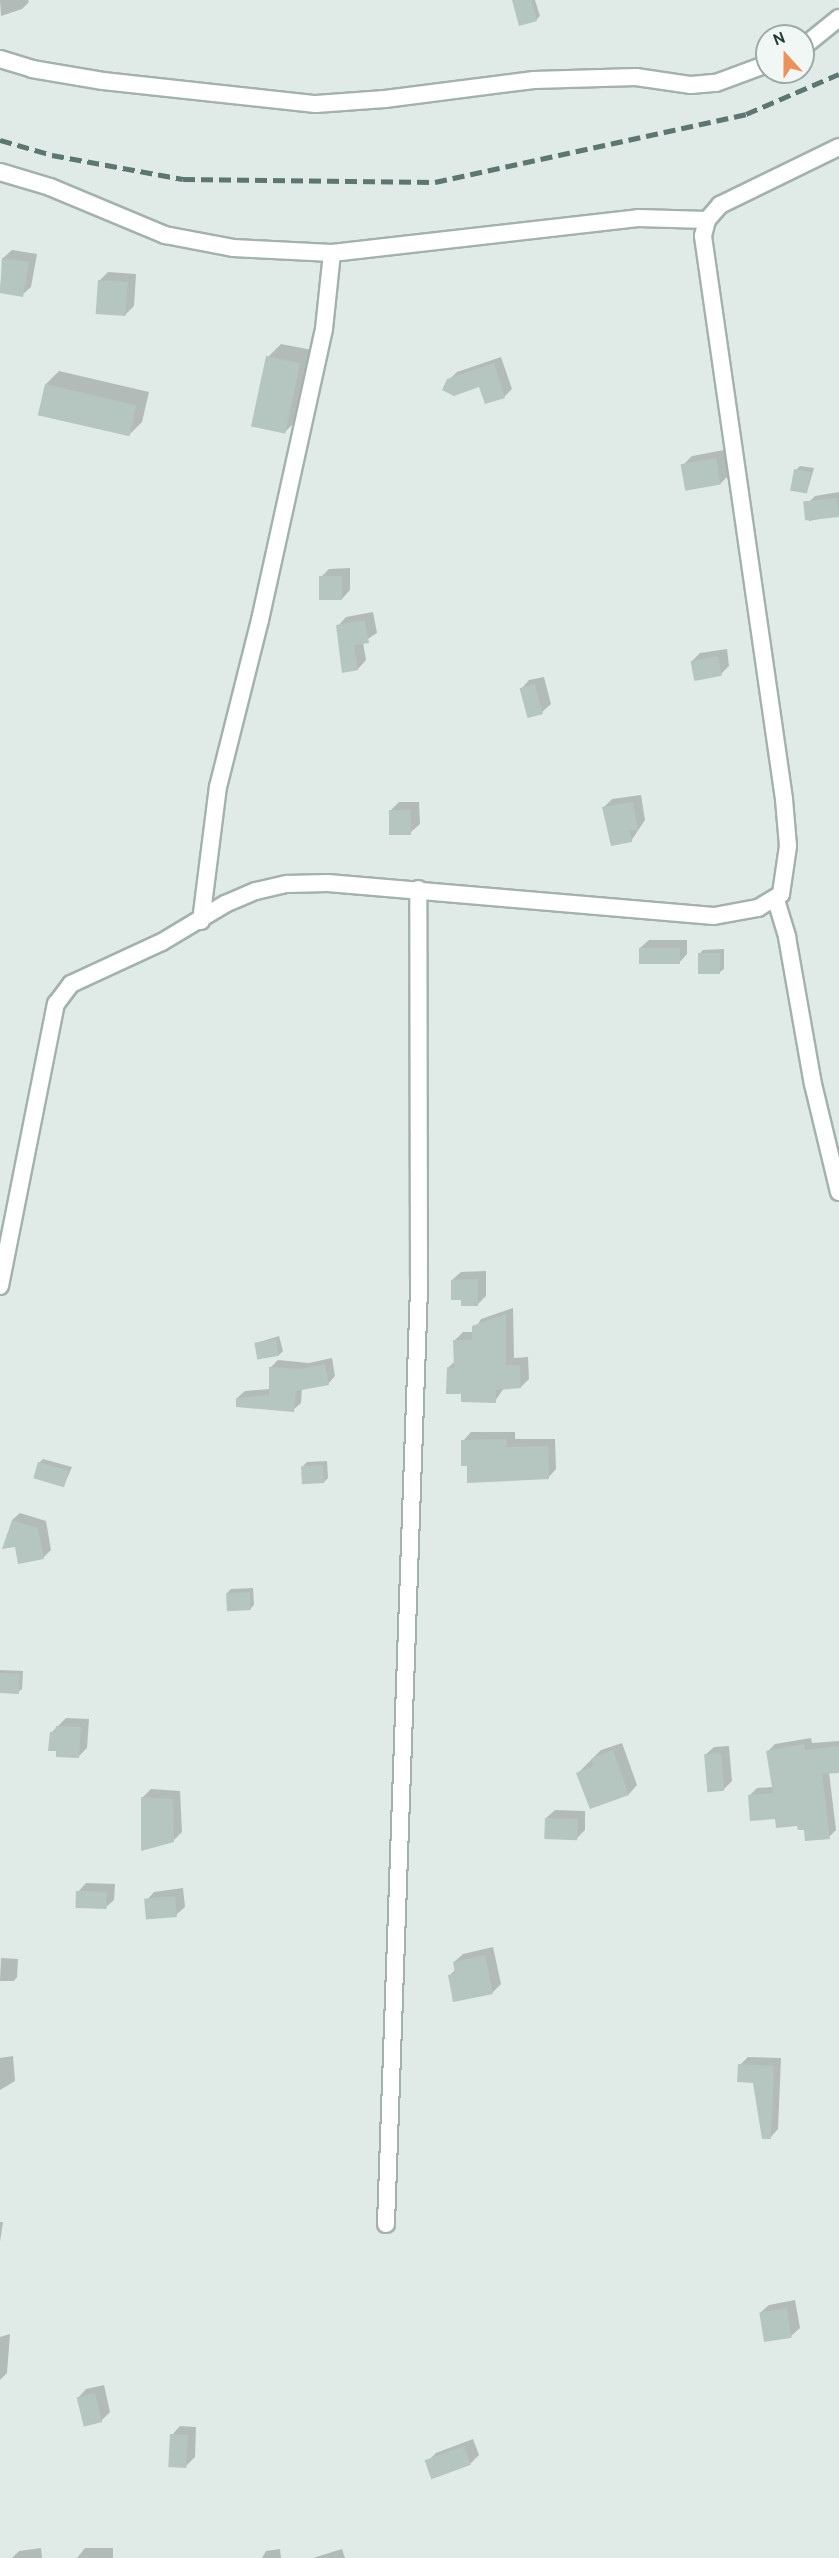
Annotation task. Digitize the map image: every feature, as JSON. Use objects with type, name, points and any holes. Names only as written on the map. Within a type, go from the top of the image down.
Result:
[{"type":"street","points":[[815,37],[839,18]]},
{"type":"street","points":[[0,59],[32,69],[103,81],[316,104],[385,99],[534,80],[636,77],[691,85],[716,83],[755,68]]},
{"type":"street","points":[[0,1286],[56,1004],[71,984],[201,921],[236,900],[287,884],[418,889],[714,916],[742,913],[776,900],[782,894],[788,846],[784,799],[757,593],[703,254],[707,220],[720,205],[741,192],[839,147]]},
{"type":"street","points":[[0,172],[50,187],[165,235],[233,248],[332,253],[618,220],[707,220]]},
{"type":"street","points":[[201,921],[218,787],[260,620],[324,329],[332,253]]},
{"type":"street","points":[[386,2224],[419,1289],[418,889]]},
{"type":"street","points":[[776,900],[788,936],[813,1084],[839,1192]]},
{"type":"building","points":[[512,0],[531,0],[537,21],[519,26]]},
{"type":"building","points":[[2,258],[29,262],[23,297],[0,293]]},
{"type":"building","points":[[98,280],[128,282],[126,316],[96,314]]},
{"type":"building","points":[[266,356],[300,363],[285,434],[251,426]]},
{"type":"building","points":[[494,363],[505,398],[485,404],[479,387],[454,396],[442,390],[447,379]]},
{"type":"building","points":[[45,384],[137,405],[129,436],[38,415]]},
{"type":"building","points":[[716,458],[721,485],[685,491],[681,464]]},
{"type":"building","points":[[794,469],[811,472],[807,494],[790,491]]},
{"type":"building","points":[[837,498],[839,517],[805,520],[803,502]]},
{"type":"building","points":[[319,576],[342,576],[342,600],[319,600]]},
{"type":"building","points":[[365,620],[369,643],[354,645],[358,670],[342,673],[336,625]]},
{"type":"building","points":[[718,656],[722,676],[694,681],[691,661]]},
{"type":"building","points":[[535,684],[543,714],[528,718],[520,688]]},
{"type":"building","points":[[633,802],[638,830],[630,831],[632,842],[611,846],[602,807]]},
{"type":"building","points":[[389,810],[411,810],[411,835],[389,835]]},
{"type":"building","points":[[639,948],[680,948],[680,964],[639,964]]},
{"type":"building","points":[[698,953],[720,953],[720,974],[698,974]]},
{"type":"building","points":[[478,1279],[478,1306],[461,1306],[461,1300],[451,1300],[451,1280]]},
{"type":"building","points":[[506,1314],[506,1365],[520,1365],[521,1388],[496,1390],[496,1403],[461,1402],[461,1394],[446,1394],[447,1367],[454,1368],[453,1340],[472,1340],[472,1326]]},
{"type":"building","points":[[276,1339],[279,1356],[257,1360],[254,1343]]},
{"type":"building","points":[[325,1364],[329,1385],[296,1391],[294,1412],[236,1407],[236,1398],[269,1395],[269,1367],[300,1369]]},
{"type":"building","points":[[507,1439],[507,1447],[548,1446],[549,1479],[467,1483],[467,1466],[461,1466],[461,1440]]},
{"type":"building","points":[[38,1462],[69,1471],[64,1487],[33,1478]]},
{"type":"building","points":[[323,1465],[324,1483],[302,1484],[301,1466]]},
{"type":"building","points":[[12,1520],[38,1528],[44,1559],[18,1564],[15,1547],[2,1549]]},
{"type":"building","points":[[250,1592],[251,1610],[227,1611],[226,1593]]},
{"type":"building","points":[[0,1673],[20,1674],[19,1694],[0,1693]]},
{"type":"building","points":[[56,1726],[81,1727],[79,1758],[56,1757],[56,1751],[48,1751],[50,1732],[55,1732]]},
{"type":"building","points":[[804,1744],[805,1750],[839,1746],[839,1773],[822,1774],[830,1839],[805,1841],[804,1830],[798,1830],[797,1826],[776,1828],[775,1819],[750,1821],[748,1795],[773,1793],[766,1751]]},
{"type":"building","points":[[613,1750],[629,1795],[590,1809],[576,1773],[593,1766],[591,1759]]},
{"type":"building","points":[[721,1753],[724,1791],[707,1792],[704,1754]]},
{"type":"building","points":[[141,1797],[173,1799],[174,1842],[141,1851]]},
{"type":"building","points":[[545,1818],[578,1819],[577,1840],[544,1839]]},
{"type":"building","points":[[76,1891],[107,1892],[106,1909],[75,1908]]},
{"type":"building","points":[[175,1896],[177,1917],[146,1920],[144,1899]]},
{"type":"building","points":[[485,1955],[493,1994],[453,2002],[448,1975],[455,1974],[453,1962]]},
{"type":"building","points":[[738,2064],[774,2066],[771,2139],[762,2139],[753,2083],[737,2082]]},
{"type":"building","points":[[787,2308],[792,2338],[764,2342],[759,2312]]},
{"type":"building","points":[[95,2393],[102,2422],[84,2427],[77,2398]]},
{"type":"building","points":[[170,2434],[188,2435],[186,2468],[168,2467]]},
{"type":"building","points":[[464,2446],[471,2465],[431,2479],[425,2460]]},
{"type":"railway","points":[[0,140],[52,155],[183,179],[435,182],[746,114],[839,74]]}]
